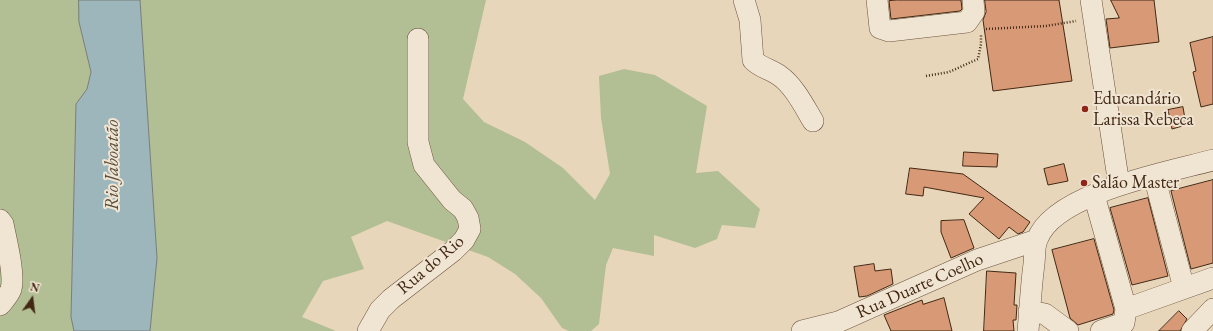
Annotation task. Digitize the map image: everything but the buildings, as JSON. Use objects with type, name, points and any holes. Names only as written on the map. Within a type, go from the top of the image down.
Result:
[{"type":"street","points":[[744,0],[750,20],[753,60],[760,67],[780,76],[796,95],[812,121]]},
{"type":"street","points":[[876,0],[880,28],[884,31],[961,24],[967,22],[973,6]]},
{"type":"street","points":[[1092,10],[1119,185]]},
{"type":"street","name":"Rua do Rio","points":[[368,331],[380,310],[391,299],[453,251],[464,240],[470,229],[468,218],[462,209],[452,200],[424,165],[418,142],[418,39]]},
{"type":"street","points":[[1068,331],[1045,314],[1029,321],[1037,240],[1046,224],[1058,213],[1080,200],[1094,194],[1119,185],[1213,160]]},
{"type":"street","points":[[1154,176],[1184,288]]},
{"type":"street","points":[[1094,194],[1126,309],[1124,323],[1101,331]]},
{"type":"street","points":[[0,220],[9,256],[12,283],[8,295],[0,304]]},
{"type":"street","name":"Rua Duarte Coelho","points":[[802,331],[838,322],[977,260],[1037,240]]},
{"type":"street","points":[[1126,309],[1213,278]]},
{"type":"street","points":[[1192,331],[1213,309]]},
{"type":"path","points":[[926,76],[949,72],[978,59],[981,44],[981,30],[1046,26],[1092,10]]},
{"type":"green space","points":[[0,0],[79,0],[79,22],[91,72],[87,89],[76,104],[71,317],[74,331],[0,331]]},
{"type":"green space","points":[[140,0],[486,0],[463,99],[484,122],[525,142],[563,168],[595,200],[610,174],[601,118],[599,76],[624,69],[655,75],[707,106],[696,173],[718,171],[760,209],[755,228],[722,225],[717,239],[695,248],[654,235],[654,256],[613,248],[606,265],[599,324],[591,331],[569,331],[562,328],[541,298],[515,274],[488,257],[387,221],[351,237],[364,269],[323,281],[302,317],[336,331],[150,331],[157,258]]},
{"type":"water","name":"Rio Jaboatão","points":[[79,0],[140,0],[157,258],[150,331],[74,331],[71,317],[76,104],[87,89],[91,72],[79,22]]},
{"type":"place","name":"Educandário Larissa Rebeca","points":[[1085,109]]},
{"type":"place","name":"Salão Master","points":[[1084,183]]}]
